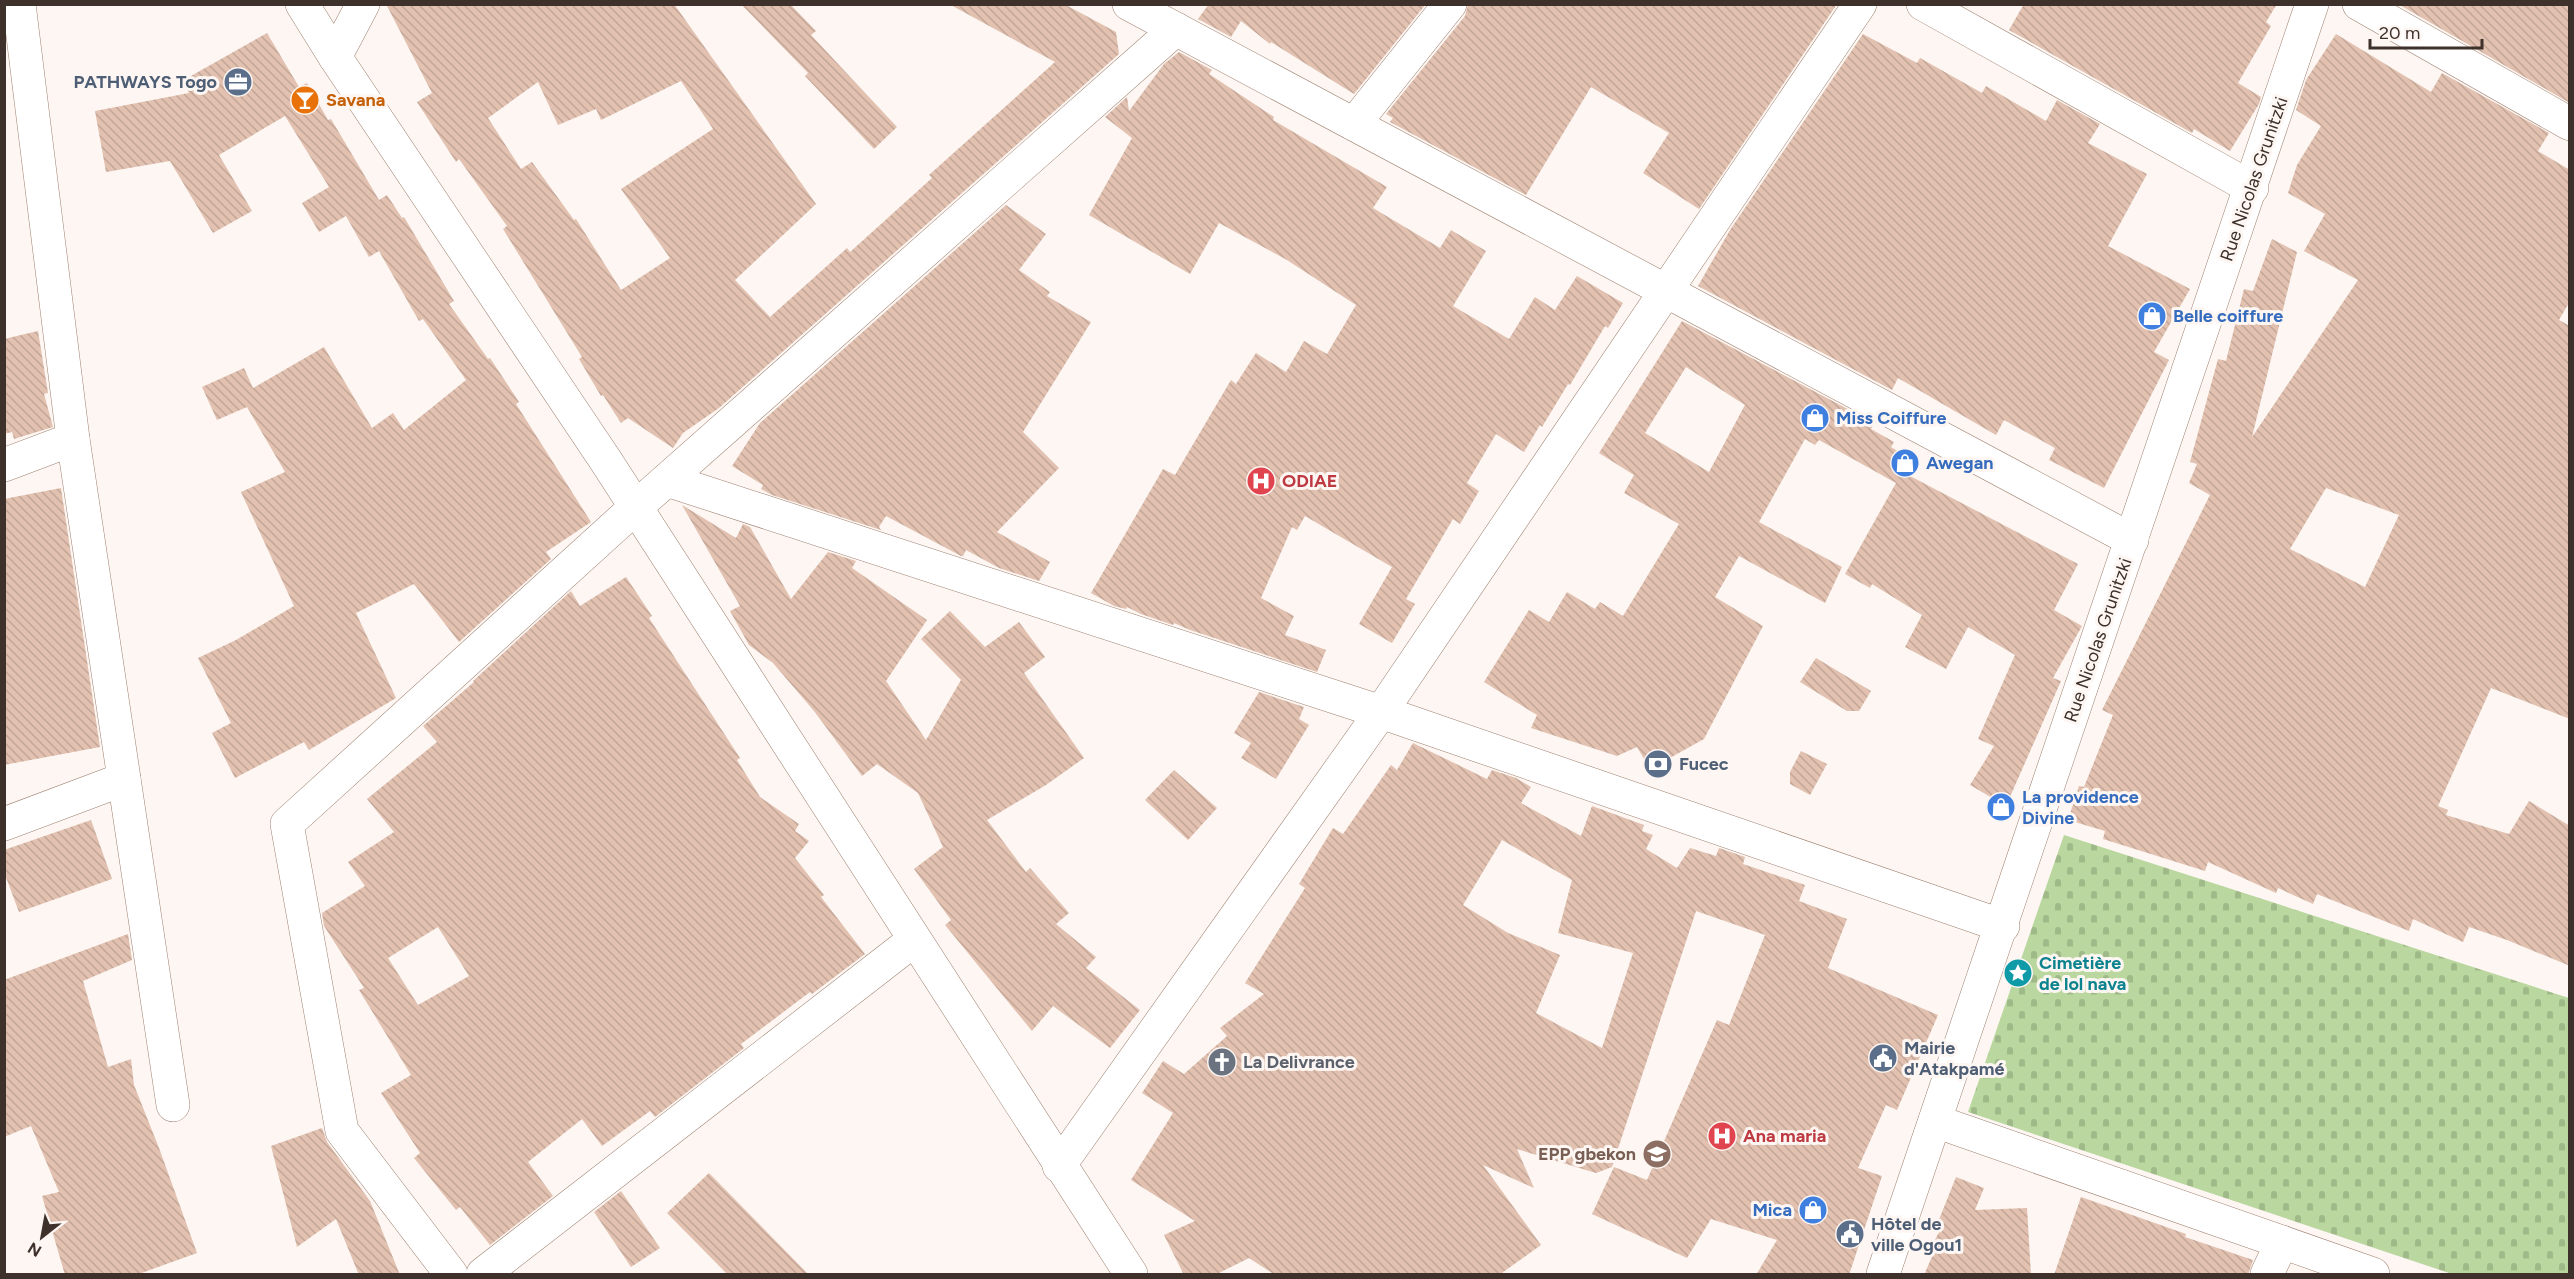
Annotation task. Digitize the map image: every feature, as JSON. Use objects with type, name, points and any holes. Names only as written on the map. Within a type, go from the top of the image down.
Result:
[{"type":"street","points":[[19,4],[73,439],[173,1105]]},
{"type":"street","points":[[302,4],[335,57],[636,507],[1131,1275]]},
{"type":"street","points":[[335,57],[363,4]]},
{"type":"street","points":[[1129,4],[2132,540]]},
{"type":"street","points":[[1354,124],[1450,4]]},
{"type":"street","points":[[1059,1166],[1381,712],[1860,4]]},
{"type":"street","points":[[1923,4],[2252,188]]},
{"type":"street","name":"Rue Nicolas Grunitzki","points":[[1883,1275],[2252,188],[2312,4]]},
{"type":"street","points":[[2359,4],[2569,123]]},
{"type":"street","points":[[451,1275],[342,1131],[287,824],[636,507],[1176,29]]},
{"type":"street","points":[[4,465],[73,439]]},
{"type":"street","points":[[667,480],[1381,712],[2002,926]]},
{"type":"street","points":[[4,824],[124,779]]},
{"type":"street","points":[[483,1275],[914,940]]},
{"type":"street","points":[[1935,1121],[2373,1275]]},
{"type":"street","points":[[2267,1275],[2282,1242]]},
{"type":"green space","points":[[2064,835],[2569,998],[2569,1274],[2452,1274],[1968,1112]]},
{"type":"building","points":[[386,4],[674,4],[816,204],[735,280],[770,317],[847,248],[850,252],[932,178],[929,175],[1055,62],[949,4],[1064,4],[1116,32],[1119,54],[719,408],[683,433],[673,448],[628,418],[621,423],[603,395],[601,396],[579,359],[582,357],[503,229],[507,226],[459,159],[456,162],[417,102],[432,93]],"holes":[[[681,81],[713,129],[621,189],[670,258],[621,290],[576,219],[574,220],[532,162],[521,169],[488,118],[538,82],[558,125],[596,109],[601,120]]]},
{"type":"building","points":[[741,4],[790,4],[816,31],[811,35],[897,127],[874,149],[805,76],[808,73]]},
{"type":"building","points":[[1209,4],[1426,4],[1354,94],[1271,42],[1270,44],[1241,21],[1231,37],[1198,19]]},
{"type":"building","points":[[1468,4],[1837,4],[1699,209],[1643,173],[1669,133],[1591,87],[1526,195],[1390,122],[1393,118],[1386,114],[1465,16]]},
{"type":"building","points":[[2024,4],[2277,4],[2266,22],[2271,26],[2238,83],[2261,97],[2259,104],[2230,151],[2194,129],[2192,133],[2009,30]]},
{"type":"building","points":[[2398,4],[2570,4],[2570,100],[2568,102]]},
{"type":"building","points":[[267,33],[299,87],[307,83],[379,200],[387,195],[402,218],[404,217],[454,301],[449,304],[488,359],[490,358],[519,402],[516,404],[591,522],[546,552],[551,559],[459,642],[414,584],[356,613],[396,698],[309,750],[304,742],[235,778],[212,733],[231,723],[198,658],[236,640],[294,606],[241,492],[285,472],[247,407],[217,420],[202,387],[244,368],[253,388],[324,347],[372,428],[393,413],[404,430],[466,380],[423,319],[419,321],[379,251],[369,257],[346,216],[319,232],[302,203],[329,187],[285,116],[219,155],[252,211],[213,233],[170,161],[106,172],[95,111],[189,93],[182,81]]},
{"type":"building","points":[[1863,34],[1917,63],[1920,58],[1982,93],[1986,86],[2046,121],[2057,100],[2100,124],[2088,143],[2147,174],[2108,246],[2190,289],[2154,352],[2169,360],[2104,488],[2049,460],[2055,448],[2004,420],[1996,435],[1898,378],[1892,390],[1698,286],[1730,230]]},
{"type":"building","points":[[2336,34],[2431,92],[2442,73],[2549,133],[2538,151],[2570,170],[2570,301],[2559,320],[2570,326],[2570,719],[2491,688],[2438,806],[2448,810],[2446,815],[2509,834],[2529,801],[2570,826],[2570,966],[2469,927],[2463,942],[2413,919],[2409,931],[2317,894],[2313,904],[2278,888],[2276,893],[2208,862],[2205,871],[2103,839],[2105,831],[2068,820],[2079,786],[2084,787],[2113,715],[2102,710],[2210,495],[2189,483],[2197,464],[2190,462],[2218,359],[2226,361],[2244,289],[2253,291],[2272,239],[2297,252],[2252,437],[2358,280],[2304,251],[2325,214],[2288,193],[2297,165],[2321,126],[2296,110],[2306,80]],"holes":[[[2326,488],[2399,515],[2365,587],[2290,549]]]},
{"type":"building","points":[[1179,52],[1212,70],[1209,74],[1274,117],[1273,120],[1387,187],[1373,208],[1440,248],[1451,230],[1486,251],[1453,306],[1509,339],[1535,297],[1555,310],[1577,276],[1623,303],[1608,328],[1605,326],[1570,385],[1568,384],[1524,452],[1496,434],[1467,483],[1479,491],[1460,524],[1453,519],[1406,599],[1415,604],[1392,643],[1359,624],[1392,567],[1305,516],[1297,530],[1292,527],[1261,598],[1294,616],[1285,635],[1326,650],[1317,672],[1174,623],[1173,625],[1127,607],[1126,609],[1114,606],[1091,593],[1163,469],[1175,475],[1231,380],[1236,384],[1256,353],[1286,372],[1304,341],[1327,354],[1356,305],[1287,260],[1219,223],[1190,274],[1089,215],[1132,138],[1105,117],[1127,97],[1129,111],[1164,64]]},
{"type":"building","points":[[1006,205],[1046,234],[1019,270],[1050,292],[1047,296],[1091,322],[1023,432],[1059,468],[997,532],[1050,562],[1039,581],[999,568],[966,550],[961,556],[886,516],[879,527],[881,530],[772,495],[761,489],[763,485],[732,466],[760,423]]},
{"type":"building","points":[[1682,321],[1874,423],[1871,429],[1894,442],[1891,447],[1918,463],[1910,476],[2078,564],[2054,610],[2082,626],[2053,678],[2061,681],[2006,806],[1970,785],[1994,746],[1978,739],[2015,655],[1968,627],[1946,669],[1905,647],[1922,615],[1872,584],[1870,588],[1845,574],[1896,483],[1819,440],[1815,445],[1805,439],[1759,522],[1842,567],[1825,603],[1739,556],[1715,597],[1763,626],[1704,739],[1650,769],[1637,747],[1617,756],[1531,728],[1537,715],[1484,682],[1529,610],[1549,622],[1567,592],[1595,609],[1600,602],[1623,616],[1679,524],[1624,493],[1634,475],[1599,453]],"holes":[[[1686,367],[1745,405],[1709,472],[1645,433]]]},
{"type":"building","points":[[38,331],[48,393],[44,394],[53,427],[14,439],[12,432],[4,434],[4,339]]},
{"type":"building","points":[[61,488],[100,747],[4,765],[4,499]]},
{"type":"building","points":[[682,505],[736,538],[743,524],[750,527],[791,599],[828,552],[856,561],[852,568],[927,620],[886,681],[926,740],[961,680],[921,639],[950,611],[985,647],[1019,622],[1045,657],[1024,673],[1084,758],[1046,785],[987,820],[1026,872],[1030,868],[1069,913],[1056,924],[1096,957],[1086,968],[1140,1010],[1110,1048],[1053,1006],[1032,1031],[945,925],[951,920],[914,869],[943,847],[918,793],[877,764],[862,776],[814,711],[773,663],[749,645],[730,611],[740,606]]},
{"type":"building","points":[[626,577],[652,616],[649,618],[740,758],[737,760],[760,797],[799,824],[795,831],[809,841],[795,858],[824,895],[821,897],[865,954],[741,1044],[744,1048],[655,1117],[650,1111],[602,1146],[582,1119],[528,1162],[553,1196],[490,1245],[460,1207],[456,1210],[414,1158],[420,1153],[381,1093],[411,1075],[359,990],[364,988],[324,926],[322,913],[365,886],[348,862],[394,832],[367,799],[437,742],[423,726],[474,682],[571,591],[580,606]],"holes":[[[438,927],[469,976],[418,1005],[388,958]]]},
{"type":"building","points":[[1816,658],[1871,691],[1859,711],[1847,711],[1800,682]]},
{"type":"building","points":[[1259,692],[1304,707],[1299,719],[1309,725],[1276,779],[1241,758],[1251,743],[1234,733]]},
{"type":"building","points":[[1413,743],[1487,779],[1492,770],[1516,778],[1531,787],[1521,803],[1581,836],[1592,806],[1644,825],[1642,831],[1653,835],[1646,849],[1677,868],[1690,848],[1716,856],[1719,848],[1745,857],[1743,864],[1805,885],[1799,901],[1847,919],[1828,968],[1938,1015],[1897,1110],[1886,1105],[1858,1168],[1882,1176],[1849,1275],[1756,1275],[1777,1240],[1711,1219],[1687,1258],[1592,1214],[1614,1167],[1647,1180],[1717,1020],[1729,1025],[1765,935],[1696,911],[1612,1167],[1596,1173],[1517,1149],[1534,1188],[1483,1165],[1541,1245],[1499,1275],[1275,1275],[1249,1258],[1215,1275],[1184,1275],[1164,1235],[1195,1221],[1131,1180],[1173,1113],[1142,1093],[1163,1061],[1184,1074],[1227,1036],[1220,1028],[1264,994],[1245,983],[1305,888],[1299,884],[1333,828],[1343,834],[1391,765],[1397,770]],"holes":[[[1502,840],[1572,880],[1558,933],[1633,953],[1602,1048],[1536,1013],[1560,955],[1508,933],[1463,905]]]},
{"type":"building","points":[[1801,751],[1827,764],[1810,795],[1790,784],[1790,772]]},
{"type":"building","points":[[1174,770],[1217,808],[1188,840],[1145,800]]},
{"type":"building","points":[[91,820],[112,879],[19,912],[4,872],[4,850]]},
{"type":"building","points":[[128,934],[132,960],[83,981],[108,1067],[131,1059],[134,1085],[197,1253],[136,1275],[65,1275],[42,1196],[59,1192],[31,1126],[4,1137],[4,980]]},
{"type":"building","points":[[322,1128],[327,1142],[370,1201],[400,1275],[359,1275],[336,1219],[297,1247],[271,1146]]},
{"type":"building","points":[[709,1173],[809,1275],[728,1275],[667,1213]]},
{"type":"building","points":[[1956,1177],[1984,1188],[1975,1210],[2027,1208],[2031,1275],[1924,1275],[1934,1252],[1930,1250],[1943,1224],[1938,1222]]},
{"type":"building","points":[[621,1191],[660,1248],[631,1267],[594,1212]]},
{"type":"building","points":[[2081,1197],[2253,1260],[2248,1275],[2054,1275]]},
{"type":"place","name":"PATHWAYS Togo","points":[[238,82]]},
{"type":"place","name":"Savana","points":[[305,100]]},
{"type":"place","name":"Belle coiffure","points":[[2152,316]]},
{"type":"place","name":"Miss Coiffure","points":[[1815,418]]},
{"type":"place","name":"Awegan","points":[[1905,463]]},
{"type":"place","name":"ODIAE","points":[[1261,481]]},
{"type":"place","name":"Fucec","points":[[1658,764]]},
{"type":"place","name":"La providence Divine","points":[[2001,807]]},
{"type":"place","name":"Cimetière de lol nava","points":[[2018,973]]},
{"type":"place","name":"Mairie d'Atakpamé","points":[[1883,1058]]},
{"type":"place","name":"La Delivrance","points":[[1222,1062]]},
{"type":"place","name":"Ana maria","points":[[1722,1136]]},
{"type":"place","name":"EPP gbekon","points":[[1657,1154]]},
{"type":"place","name":"Mica","points":[[1813,1210]]},
{"type":"place","name":"Hôtel de ville Ogou1","points":[[1850,1234]]}]
